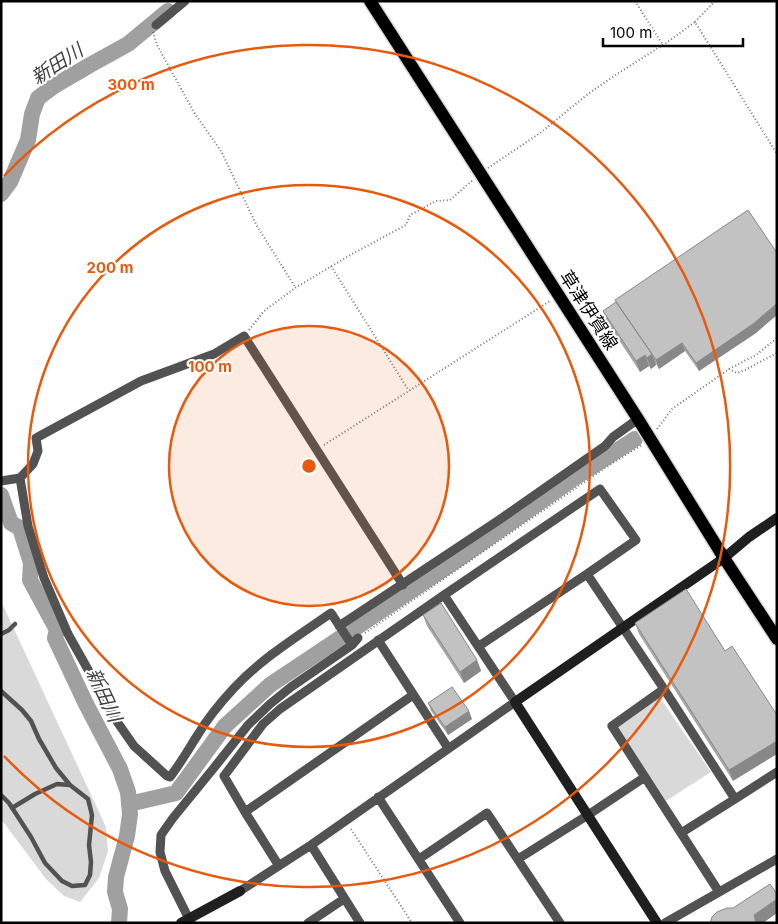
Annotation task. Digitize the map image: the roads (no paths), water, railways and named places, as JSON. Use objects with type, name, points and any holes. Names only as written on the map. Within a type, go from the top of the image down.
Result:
[{"type":"main road","name":"草津伊賀線","points":[[370,1],[777,639]]},
{"type":"street","points":[[156,25],[185,1]]},
{"type":"street","points":[[1,481],[20,478],[33,464],[38,451],[36,438],[141,381],[214,354],[244,336],[403,585]]},
{"type":"street","points":[[340,627],[589,458],[605,446],[613,437],[639,421]]},
{"type":"street","points":[[20,478],[28,526],[44,578],[68,634],[118,724],[134,746],[166,776],[170,777],[197,734],[235,687],[266,659],[330,613],[353,642],[291,687],[248,725],[161,835],[160,852],[165,871],[187,921],[240,891],[310,845],[623,626],[724,558],[749,537],[777,518]]},
{"type":"street","points":[[279,866],[224,776],[263,724],[280,709],[378,640],[600,489],[636,540],[478,646]]},
{"type":"street","points":[[587,574],[623,626],[735,799]]},
{"type":"street","points":[[444,595],[657,923]]},
{"type":"street","points":[[378,640],[448,748]]},
{"type":"street","points":[[664,689],[612,726],[719,892]]},
{"type":"street","points":[[245,812],[414,695]]},
{"type":"street","points":[[681,833],[777,772]]},
{"type":"street","points":[[518,860],[645,777]]},
{"type":"street","points":[[378,797],[460,923]]},
{"type":"street","points":[[419,859],[488,813],[560,923]]},
{"type":"street","points":[[310,845],[360,923]]},
{"type":"street","points":[[665,923],[777,859]]},
{"type":"street","points":[[308,923],[344,899]]},
{"type":"lane","points":[[1,634],[15,624]]},
{"type":"lane","points":[[1,691],[31,721],[56,768],[70,785],[88,799],[92,816],[88,844],[91,862],[90,875],[85,884],[72,886],[62,881],[45,863],[31,836],[1,795]]},
{"type":"lane","points":[[12,808],[35,794],[57,784],[70,785]]},
{"type":"waterway","name":"新田川","points":[[1,194],[10,182],[28,140],[32,114],[38,98],[54,86],[128,44],[168,11]]},
{"type":"waterway","points":[[129,804],[176,793],[225,726],[270,685],[635,439]]},
{"type":"waterway","name":"新田川","points":[[1,495],[11,523],[20,528],[31,563],[30,580],[57,630],[55,638],[86,704],[120,769],[128,792],[130,814],[127,836],[116,877],[115,892],[120,909],[119,923]]}]
